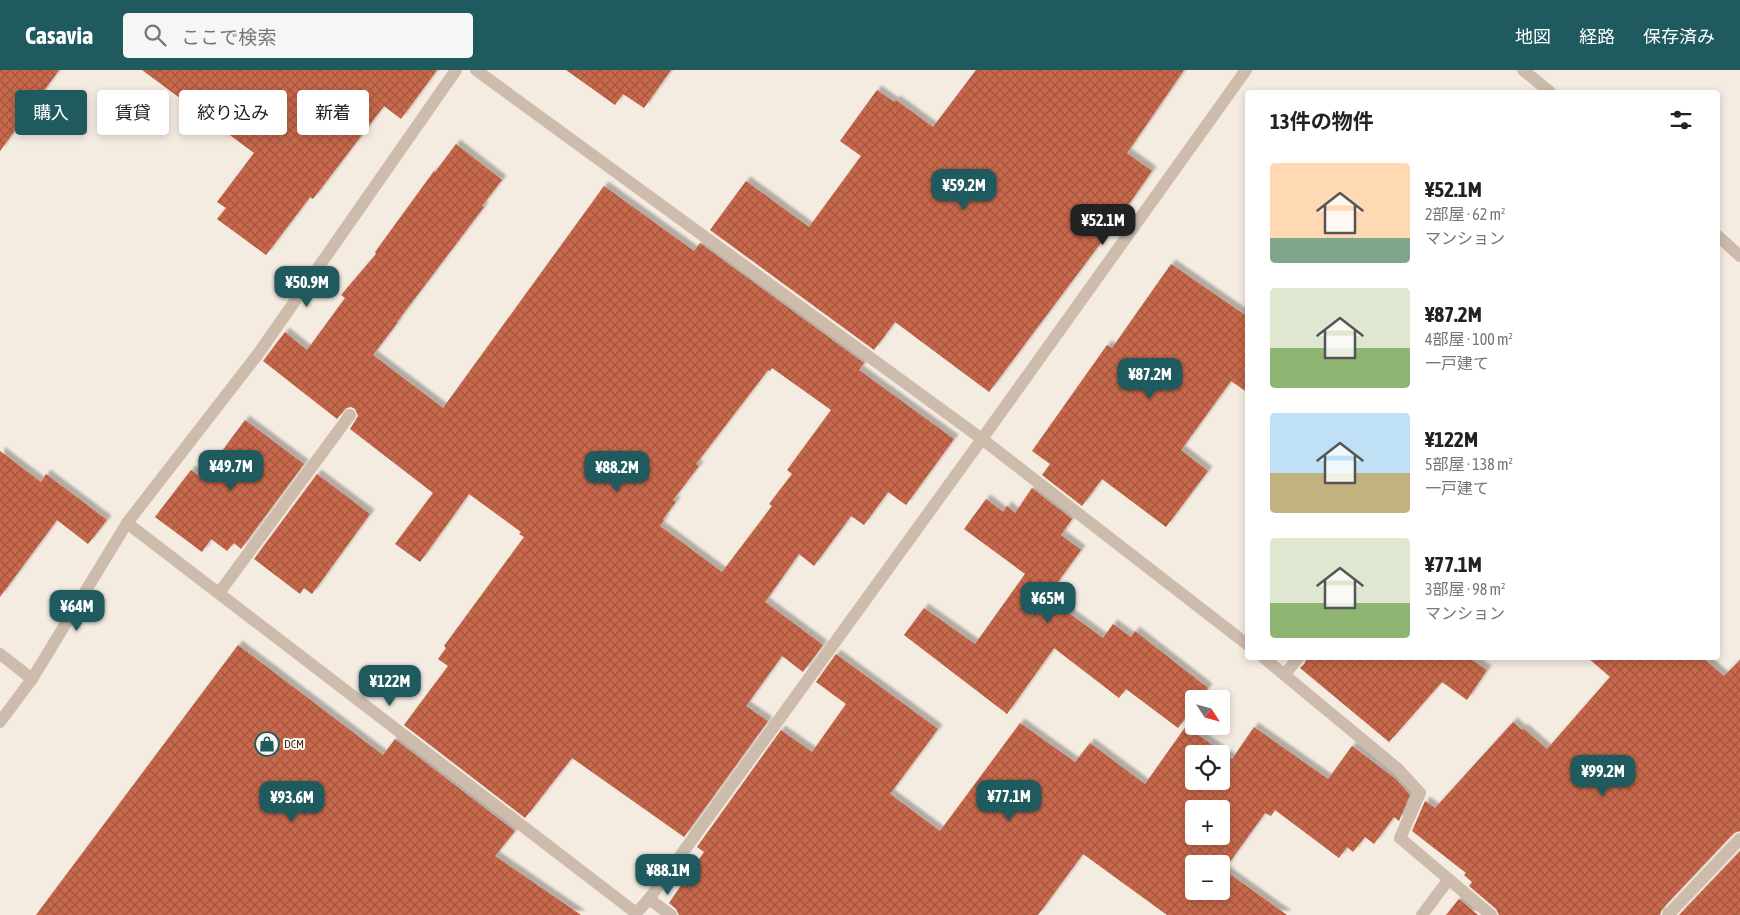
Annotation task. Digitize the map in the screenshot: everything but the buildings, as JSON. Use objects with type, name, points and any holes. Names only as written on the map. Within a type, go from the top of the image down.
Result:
[{"type":"street","points":[[0,722],[32,679],[127,523],[258,354],[456,70]]},
{"type":"street","points":[[476,70],[982,439],[1245,643]]},
{"type":"street","points":[[127,523],[636,913],[649,899],[982,439],[1246,70]]},
{"type":"street","points":[[1523,70],[1548,90]]},
{"type":"street","points":[[1720,238],[1740,256]]},
{"type":"street","points":[[219,593],[350,416]]},
{"type":"street","points":[[0,654],[32,679]]},
{"type":"street","points":[[1267,660],[1397,768],[1420,793],[1400,838],[1491,915]]},
{"type":"street","points":[[1285,674],[1296,660]]},
{"type":"street","points":[[1668,915],[1740,839]]},
{"type":"street","points":[[1422,915],[1448,880]]},
{"type":"street","points":[[649,899],[671,915]]},
{"type":"place","name":"DCM","points":[[267,744]]}]
